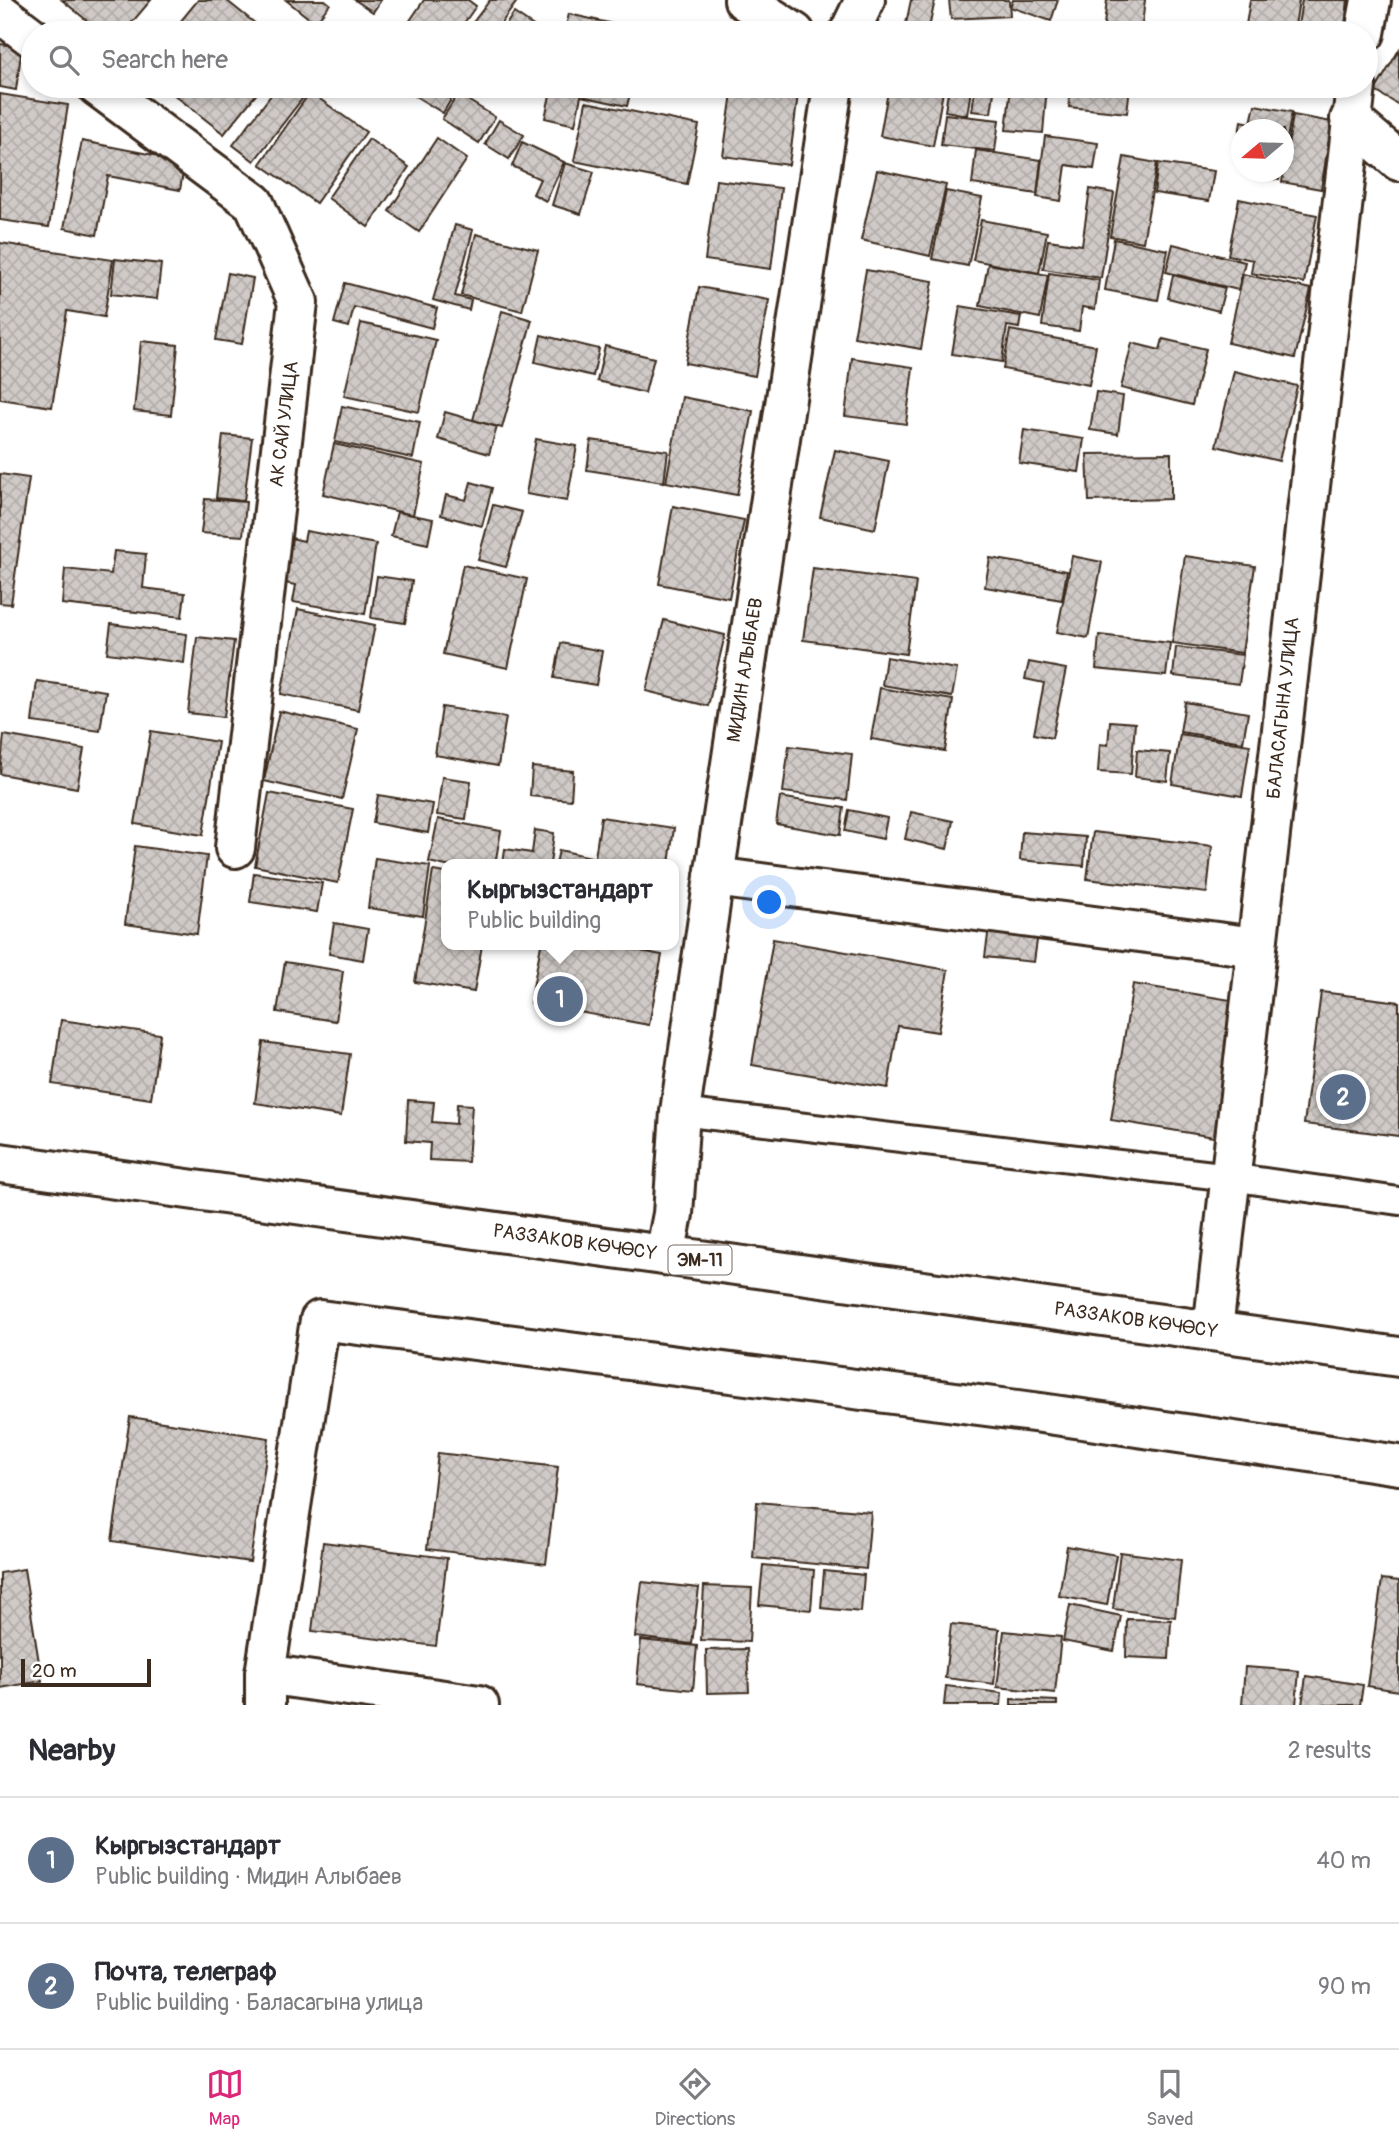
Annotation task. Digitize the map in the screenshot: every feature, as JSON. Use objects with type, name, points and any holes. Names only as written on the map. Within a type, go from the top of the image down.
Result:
[{"type":"main road","points":[[744,0],[776,21]]},
{"type":"main road","points":[[854,21],[864,0]]},
{"type":"main road","points":[[1367,21],[1371,0]]},
{"type":"main road","points":[[0,13],[21,29]]},
{"type":"main road","name":"АК САЙ УЛИЦА","points":[[113,98],[254,203],[298,302],[235,848]]},
{"type":"main road","name":"МИДИН АЛЫБАЕВ","points":[[665,1255],[673,1214],[680,1112],[831,98]]},
{"type":"main road","points":[[1353,103],[1399,161]]},
{"type":"main road","name":"БАЛАСАГЫНА УЛИЦА","points":[[1213,1330],[1353,103]]},
{"type":"main road","points":[[714,877],[1256,947]]},
{"type":"main road","name":"РАЗЗАКОВ КӨЧӨСҮ","points":[[0,1163],[1399,1357]]},
{"type":"main road","points":[[479,1705],[265,1690],[320,1320],[1041,1413],[1399,1465]]},
{"type":"lane","points":[[680,1112],[1230,1177],[1399,1201]]},
{"type":"building","points":[[62,0],[151,0],[133,21],[87,21]]},
{"type":"building","points":[[198,0],[226,0],[252,21],[181,21]]},
{"type":"building","points":[[286,0],[325,0],[330,4],[317,21],[312,21]]},
{"type":"building","points":[[355,0],[381,0],[373,12]]},
{"type":"building","points":[[424,0],[468,0],[476,6],[465,21],[410,21]]},
{"type":"building","points":[[490,0],[518,0],[503,21],[474,21]]},
{"type":"building","points":[[911,0],[935,0],[931,21],[907,21]]},
{"type":"building","points":[[949,0],[1009,0],[1010,16],[951,19]]},
{"type":"building","points":[[1013,0],[1058,0],[1051,21],[1010,7]]},
{"type":"building","points":[[1107,0],[1145,0],[1142,21],[1104,21]]},
{"type":"building","points":[[1250,0],[1299,0],[1296,21],[1247,21]]},
{"type":"building","points":[[1302,0],[1348,0],[1345,21],[1299,21]]},
{"type":"building","points":[[514,13],[526,21],[508,21]]},
{"type":"building","points":[[569,14],[600,21],[567,21]]},
{"type":"building","points":[[0,44],[21,47],[16,90],[0,87]]},
{"type":"building","points":[[1399,50],[1399,105],[1378,93],[1378,86]]},
{"type":"building","points":[[0,94],[68,105],[49,227],[0,220]]},
{"type":"building","points":[[178,98],[253,98],[224,134]]},
{"type":"building","points":[[269,98],[303,98],[254,161],[233,145]]},
{"type":"building","points":[[306,98],[318,98],[366,132],[316,203],[260,164]]},
{"type":"building","points":[[419,98],[452,98],[443,113]]},
{"type":"building","points":[[455,98],[464,98],[495,117],[479,143],[442,119]]},
{"type":"building","points":[[549,98],[581,98],[575,125],[545,118]]},
{"type":"building","points":[[590,98],[629,98],[627,106]]},
{"type":"building","points":[[731,98],[797,98],[789,165],[723,156]]},
{"type":"building","points":[[887,98],[942,98],[933,146],[880,136]]},
{"type":"building","points":[[947,98],[970,98],[967,115],[945,111]]},
{"type":"building","points":[[974,98],[993,98],[991,113],[972,111]]},
{"type":"building","points":[[1010,98],[1046,98],[1043,133],[1006,130]]},
{"type":"building","points":[[1070,98],[1129,98],[1127,113],[1069,107]]},
{"type":"building","points":[[586,102],[699,125],[687,184],[574,161]]},
{"type":"building","points":[[1255,105],[1292,112],[1291,119],[1252,119]]},
{"type":"building","points":[[945,114],[999,120],[995,151],[941,145]]},
{"type":"building","points":[[1293,115],[1332,122],[1321,189],[1282,182],[1294,182]]},
{"type":"building","points":[[499,120],[524,135],[509,159],[485,144]]},
{"type":"building","points":[[1045,136],[1098,143],[1094,169],[1066,165],[1061,201],[1037,197]]},
{"type":"building","points":[[437,138],[467,159],[419,232],[389,211]]},
{"type":"building","points":[[369,139],[409,167],[368,227],[328,198]]},
{"type":"building","points":[[82,141],[185,161],[180,190],[108,176],[97,235],[64,228]]},
{"type":"building","points":[[522,142],[564,162],[546,201],[533,194],[540,179],[512,166]]},
{"type":"building","points":[[976,150],[1041,160],[1037,194],[972,184]]},
{"type":"building","points":[[1124,157],[1157,163],[1143,242],[1110,236]]},
{"type":"building","points":[[565,163],[594,172],[581,214],[552,205]]},
{"type":"building","points":[[1158,163],[1214,171],[1209,201],[1154,193]]},
{"type":"building","points":[[877,170],[946,185],[930,256],[861,240]]},
{"type":"building","points":[[716,180],[781,188],[771,269],[705,260]]},
{"type":"building","points":[[1090,189],[1114,193],[1101,278],[1043,269],[1048,240],[1082,245]]},
{"type":"building","points":[[946,191],[982,198],[968,266],[932,259]]},
{"type":"building","points":[[1239,199],[1317,215],[1304,283],[1251,273],[1253,260],[1228,255]]},
{"type":"building","points":[[981,220],[1047,232],[1039,273],[973,260]]},
{"type":"building","points":[[455,225],[473,230],[455,296],[471,300],[469,310],[433,300]]},
{"type":"building","points":[[476,234],[538,250],[522,311],[461,295]]},
{"type":"building","points":[[1114,239],[1168,250],[1158,300],[1105,290]]},
{"type":"building","points":[[0,243],[113,260],[104,317],[67,311],[52,407],[0,399]]},
{"type":"building","points":[[1173,244],[1245,262],[1238,290],[1166,272]]},
{"type":"building","points":[[115,259],[161,264],[157,299],[111,294]]},
{"type":"building","points":[[988,264],[1048,275],[1040,318],[980,306]]},
{"type":"building","points":[[866,270],[933,281],[921,349],[854,337]]},
{"type":"building","points":[[228,273],[253,278],[242,344],[216,340]]},
{"type":"building","points":[[1049,273],[1099,280],[1095,309],[1082,307],[1079,331],[1042,326]]},
{"type":"building","points":[[1243,274],[1311,289],[1295,358],[1228,343]]},
{"type":"building","points":[[1173,275],[1225,288],[1219,311],[1168,298]]},
{"type":"building","points":[[345,283],[437,308],[432,328],[354,307],[349,327],[334,323]]},
{"type":"building","points":[[699,287],[769,300],[755,376],[685,363]]},
{"type":"building","points":[[960,306],[1021,316],[1019,328],[1007,326],[1002,362],[952,354]]},
{"type":"building","points":[[502,311],[532,320],[502,428],[473,420]]},
{"type":"building","points":[[361,323],[436,340],[419,412],[344,396]]},
{"type":"building","points":[[1010,330],[1096,346],[1089,385],[1003,369]]},
{"type":"building","points":[[541,335],[599,349],[593,376],[535,362]]},
{"type":"building","points":[[1163,339],[1206,349],[1192,405],[1121,388],[1132,343],[1160,350]]},
{"type":"building","points":[[141,341],[178,345],[171,415],[134,411]]},
{"type":"building","points":[[605,346],[654,358],[645,393],[597,381]]},
{"type":"building","points":[[852,358],[913,367],[906,424],[845,416]]},
{"type":"building","points":[[1234,371],[1297,386],[1279,461],[1216,446]]},
{"type":"building","points":[[1096,392],[1123,396],[1118,434],[1090,430]]},
{"type":"building","points":[[682,397],[753,411],[737,495],[666,482]]},
{"type":"building","points":[[342,406],[420,422],[413,458],[335,442]]},
{"type":"building","points":[[445,412],[497,427],[489,454],[438,439]]},
{"type":"building","points":[[1024,430],[1084,439],[1079,472],[1019,463]]},
{"type":"building","points":[[223,435],[252,438],[244,501],[216,498]]},
{"type":"building","points":[[536,439],[577,446],[567,501],[526,494]]},
{"type":"building","points":[[591,440],[668,451],[664,482],[587,470]]},
{"type":"building","points":[[334,444],[424,464],[413,515],[323,494]]},
{"type":"building","points":[[835,450],[889,461],[875,529],[820,517]]},
{"type":"building","points":[[1171,453],[1171,499],[1089,501],[1087,454]]},
{"type":"building","points":[[0,474],[29,478],[11,604],[0,603]]},
{"type":"building","points":[[471,482],[492,488],[482,526],[441,515],[446,495],[466,500]]},
{"type":"building","points":[[205,499],[246,502],[243,536],[201,533]]},
{"type":"building","points":[[493,505],[522,512],[506,567],[478,560]]},
{"type":"building","points":[[673,506],[744,520],[729,598],[659,584]]},
{"type":"building","points":[[397,512],[433,519],[428,544],[391,536]]},
{"type":"building","points":[[306,531],[376,544],[365,614],[293,602],[296,585],[284,583],[291,538],[304,541]]},
{"type":"building","points":[[114,551],[146,554],[143,588],[185,593],[182,617],[62,604],[65,569],[111,574]]},
{"type":"building","points":[[1072,556],[1102,562],[1088,638],[1057,632]]},
{"type":"building","points":[[1185,556],[1255,566],[1242,653],[1172,643]]},
{"type":"building","points":[[990,558],[1067,571],[1062,600],[985,587]]},
{"type":"building","points":[[463,565],[527,579],[508,668],[443,654]]},
{"type":"building","points":[[813,568],[916,582],[906,654],[803,640]]},
{"type":"building","points":[[377,576],[412,581],[405,623],[371,618]]},
{"type":"building","points":[[298,609],[375,625],[358,710],[281,694]]},
{"type":"building","points":[[664,620],[725,635],[708,706],[646,691]]},
{"type":"building","points":[[111,624],[187,634],[184,663],[107,653]]},
{"type":"building","points":[[1099,635],[1170,643],[1166,676],[1096,669]]},
{"type":"building","points":[[197,637],[234,641],[224,717],[188,713]]},
{"type":"building","points":[[561,643],[602,651],[596,685],[554,678]]},
{"type":"building","points":[[1176,647],[1243,655],[1239,684],[1173,676]]},
{"type":"building","points":[[886,657],[957,669],[952,697],[882,685]]},
{"type":"building","points":[[1029,662],[1066,669],[1052,738],[1034,734],[1044,683],[1025,679]]},
{"type":"building","points":[[37,681],[106,691],[100,731],[32,722]]},
{"type":"building","points":[[880,688],[953,700],[945,751],[871,739]]},
{"type":"building","points":[[1185,702],[1248,713],[1243,742],[1180,732]]},
{"type":"building","points":[[442,707],[506,717],[498,766],[435,755]]},
{"type":"building","points":[[279,711],[358,729],[342,799],[264,781]]},
{"type":"building","points":[[1110,721],[1135,723],[1131,774],[1098,772],[1100,744],[1108,745]]},
{"type":"building","points":[[151,731],[218,742],[203,835],[135,824]]},
{"type":"building","points":[[1180,734],[1250,745],[1242,796],[1172,784]]},
{"type":"building","points":[[4,735],[84,749],[77,788],[0,774]]},
{"type":"building","points":[[789,746],[852,754],[847,800],[783,792]]},
{"type":"building","points":[[1137,750],[1170,753],[1167,781],[1135,777]]},
{"type":"building","points":[[532,767],[573,771],[571,800],[530,796]]},
{"type":"building","points":[[442,777],[471,781],[466,819],[437,815]]},
{"type":"building","points":[[269,793],[353,809],[338,883],[255,866]]},
{"type":"building","points":[[378,795],[433,804],[428,833],[373,823]]},
{"type":"building","points":[[780,797],[844,808],[840,835],[776,824]]},
{"type":"building","points":[[849,810],[887,818],[883,839],[845,831]]},
{"type":"building","points":[[911,812],[953,821],[947,849],[905,839]]},
{"type":"building","points":[[601,817],[674,828],[670,859],[595,859]]},
{"type":"building","points":[[438,819],[501,831],[496,859],[441,859],[441,865],[429,862]]},
{"type":"building","points":[[535,830],[554,833],[551,859],[504,859],[505,849],[532,853]]},
{"type":"building","points":[[1022,832],[1086,837],[1084,866],[1020,860]]},
{"type":"building","points":[[1093,832],[1212,846],[1207,893],[1087,879]]},
{"type":"building","points":[[135,846],[207,856],[197,934],[125,924]]},
{"type":"building","points":[[559,850],[591,857],[591,859],[557,859]]},
{"type":"building","points":[[375,858],[430,866],[423,916],[368,908]]},
{"type":"building","points":[[433,871],[441,872],[441,950],[481,950],[474,992],[415,982]]},
{"type":"building","points":[[254,873],[322,883],[317,912],[250,902]]},
{"type":"building","points":[[990,920],[1039,926],[1034,962],[985,957]]},
{"type":"building","points":[[334,923],[368,929],[363,960],[329,954]]},
{"type":"building","points":[[773,939],[948,970],[938,1032],[898,1026],[888,1088],[752,1065]]},
{"type":"building","points":[[540,950],[636,950],[662,955],[649,1025],[530,1003]]},
{"type":"building","points":[[285,962],[343,971],[336,1021],[277,1012]]},
{"type":"building","points":[[1133,984],[1237,1001],[1214,1137],[1111,1120]]},
{"type":"building","points":[[1321,992],[1399,1002],[1399,1136],[1304,1124]]},
{"type":"building","points":[[61,1020],[160,1034],[151,1099],[52,1084]]},
{"type":"building","points":[[263,1042],[350,1054],[341,1116],[255,1103]]},
{"type":"building","points":[[408,1100],[434,1102],[432,1122],[456,1124],[457,1104],[472,1105],[468,1162],[429,1160],[430,1143],[406,1141]]},
{"type":"building","points":[[130,1417],[269,1438],[250,1562],[112,1541]]},
{"type":"building","points":[[438,1453],[558,1467],[546,1564],[427,1549]]},
{"type":"building","points":[[757,1502],[871,1512],[866,1569],[753,1558]]},
{"type":"building","points":[[323,1542],[447,1558],[436,1646],[312,1631]]},
{"type":"building","points":[[1067,1546],[1116,1555],[1107,1605],[1059,1596]]},
{"type":"building","points":[[1120,1552],[1181,1560],[1175,1617],[1113,1609]]},
{"type":"building","points":[[763,1565],[814,1570],[811,1610],[759,1605]]},
{"type":"building","points":[[24,1569],[42,1681],[0,1688],[0,1573]]},
{"type":"building","points":[[824,1571],[864,1575],[861,1612],[821,1608]]},
{"type":"building","points":[[1382,1579],[1399,1581],[1399,1691],[1367,1686]]},
{"type":"building","points":[[642,1582],[699,1588],[692,1644],[635,1637]]},
{"type":"building","points":[[704,1586],[752,1588],[749,1642],[701,1640]]},
{"type":"building","points":[[1070,1605],[1121,1616],[1114,1651],[1063,1641]]},
{"type":"building","points":[[1127,1619],[1171,1620],[1169,1659],[1126,1657]]},
{"type":"building","points":[[951,1624],[999,1629],[994,1684],[945,1678]]},
{"type":"building","points":[[1004,1631],[1061,1637],[1055,1693],[997,1687]]},
{"type":"building","points":[[641,1640],[697,1646],[693,1690],[637,1684]]},
{"type":"building","points":[[747,1649],[749,1692],[707,1693],[706,1650]]},
{"type":"building","points":[[1245,1667],[1299,1671],[1296,1705],[1242,1705]]},
{"type":"building","points":[[1306,1676],[1363,1685],[1360,1705],[1302,1705]]},
{"type":"building","points":[[946,1686],[1002,1693],[1001,1705],[944,1705]]},
{"type":"building","points":[[1011,1699],[1057,1701],[1057,1705],[1011,1705]]},
{"type":"place","name":"Кыргызстандарт","points":[[560,999]]},
{"type":"place","name":"Почта, телеграф","points":[[1343,1097]]}]
